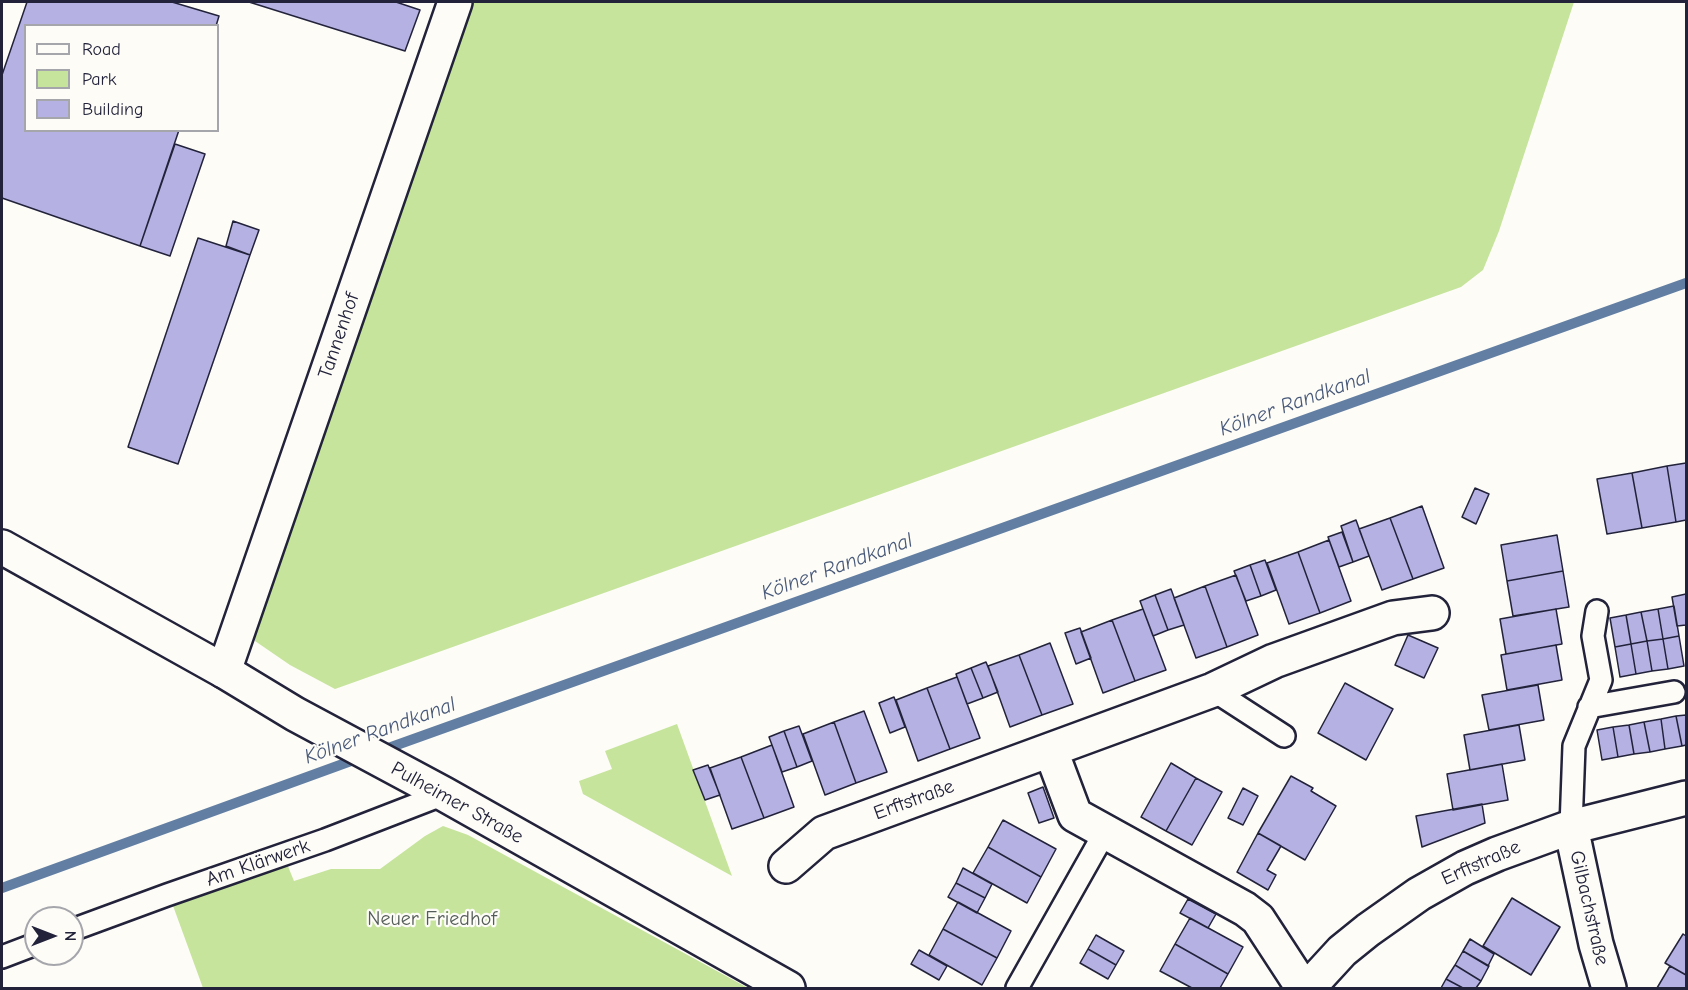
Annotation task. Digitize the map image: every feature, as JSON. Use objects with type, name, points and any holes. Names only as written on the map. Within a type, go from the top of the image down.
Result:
[{"type":"street","name":"Tannenhof","points":[[224,671],[454,2]]},
{"type":"street","name":"Pulheimer Straße","points":[[2,547],[224,671],[295,714],[444,794],[788,988]]},
{"type":"street","name":"Erftstraße","points":[[786,866],[824,833],[1213,690],[1274,661],[1393,618],[1432,613]]},
{"type":"street","name":"Erftstraße","points":[[1051,750],[1075,815],[1245,909],[1258,919],[1305,988],[1342,951],[1368,930],[1438,882],[1497,854],[1571,827],[1686,798]]},
{"type":"street","name":"Gilbachstraße","points":[[1571,827],[1596,944],[1609,988]]},
{"type":"lane","points":[[1571,827],[1574,746],[1600,680],[1593,636],[1597,611]]},
{"type":"lane","points":[[1213,690],[1284,736]]},
{"type":"lane","points":[[1589,707],[1674,692]]},
{"type":"lane","name":"Am Klärwerk","points":[[84,926],[325,840],[444,794]]},
{"type":"lane","points":[[1017,988],[1105,832]]},
{"type":"lane","points":[[2,957],[24,949]]},
{"type":"green space","points":[[471,2],[1574,2],[1499,231],[1483,270],[1461,287],[335,689],[290,665],[255,641],[254,626]]},
{"type":"green space","points":[[677,724],[732,876],[583,794],[579,781],[612,769],[605,751]]},
{"type":"green space","name":"Neuer Friedhof","points":[[443,826],[468,835],[748,988],[203,988],[172,903],[287,864],[294,881],[331,869],[380,869],[425,836]]},
{"type":"building","points":[[27,2],[172,2],[219,16],[217,24],[24,24],[24,132],[178,132],[140,246],[2,198],[2,75]]},
{"type":"building","points":[[249,2],[396,2],[420,10],[405,51]]},
{"type":"building","points":[[175,144],[205,154],[170,256],[140,246]]},
{"type":"building","points":[[233,221],[259,230],[250,255],[226,246]]},
{"type":"building","points":[[198,238],[250,255],[178,464],[128,447]]},
{"type":"building","points":[[1686,463],[1686,520],[1676,522],[1667,466]]},
{"type":"building","points":[[1667,466],[1676,522],[1642,528],[1632,473]]},
{"type":"building","points":[[1632,473],[1642,528],[1607,534],[1597,479]]},
{"type":"building","points":[[1475,488],[1489,494],[1476,524],[1462,517]]},
{"type":"building","points":[[1422,506],[1444,568],[1413,579],[1390,518]]},
{"type":"building","points":[[1390,518],[1413,579],[1382,590],[1359,529]]},
{"type":"building","points":[[1356,520],[1369,556],[1353,562],[1341,526]]},
{"type":"building","points":[[1342,532],[1353,562],[1339,567],[1328,537]]},
{"type":"building","points":[[1557,535],[1563,571],[1507,581],[1501,545]]},
{"type":"building","points":[[1329,540],[1351,601],[1320,613],[1298,552]]},
{"type":"building","points":[[1298,552],[1320,613],[1289,624],[1267,563]]},
{"type":"building","points":[[1265,560],[1276,590],[1261,596],[1250,565]]},
{"type":"building","points":[[1250,565],[1261,596],[1246,601],[1234,571]]},
{"type":"building","points":[[1563,571],[1569,607],[1513,616],[1507,581]]},
{"type":"building","points":[[1236,575],[1258,635],[1227,647],[1205,586]]},
{"type":"building","points":[[1205,586],[1227,647],[1196,658],[1174,598]]},
{"type":"building","points":[[1171,589],[1184,625],[1168,630],[1155,595]]},
{"type":"building","points":[[1686,594],[1686,625],[1677,626],[1672,597]]},
{"type":"building","points":[[1155,595],[1168,630],[1153,636],[1140,601]]},
{"type":"building","points":[[1674,606],[1679,636],[1663,639],[1658,609]]},
{"type":"building","points":[[1143,609],[1166,670],[1135,681],[1112,620]]},
{"type":"building","points":[[1556,609],[1562,644],[1506,654],[1500,619]]},
{"type":"building","points":[[1658,609],[1663,639],[1647,641],[1641,612]]},
{"type":"building","points":[[1641,612],[1647,641],[1631,644],[1626,615]]},
{"type":"building","points":[[1626,615],[1631,644],[1615,647],[1610,618]]},
{"type":"building","points":[[1112,620],[1135,681],[1103,693],[1081,632]]},
{"type":"building","points":[[1080,628],[1091,658],[1076,664],[1065,633]]},
{"type":"building","points":[[1408,635],[1438,648],[1424,678],[1395,665]]},
{"type":"building","points":[[1679,636],[1684,666],[1668,669],[1663,639]]},
{"type":"building","points":[[1663,639],[1668,669],[1652,671],[1647,641]]},
{"type":"building","points":[[1647,641],[1652,671],[1636,674],[1631,644]]},
{"type":"building","points":[[1050,643],[1073,704],[1042,715],[1019,655]]},
{"type":"building","points":[[1631,644],[1636,674],[1620,677],[1615,647]]},
{"type":"building","points":[[1556,645],[1562,680],[1507,690],[1501,655]]},
{"type":"building","points":[[1019,655],[1042,715],[1010,727],[988,666]]},
{"type":"building","points":[[986,662],[998,692],[983,698],[971,668]]},
{"type":"building","points":[[971,668],[983,698],[967,704],[956,674]]},
{"type":"building","points":[[957,677],[980,738],[950,749],[927,688]]},
{"type":"building","points":[[1345,683],[1393,709],[1366,760],[1318,733]]},
{"type":"building","points":[[1538,685],[1544,720],[1489,730],[1482,695]]},
{"type":"building","points":[[927,688],[950,749],[918,761],[896,700]]},
{"type":"building","points":[[894,697],[905,727],[890,733],[879,703]]},
{"type":"building","points":[[864,711],[887,772],[856,783],[834,722]]},
{"type":"building","points":[[1686,715],[1686,745],[1682,746],[1676,716]]},
{"type":"building","points":[[1676,716],[1682,746],[1665,749],[1661,719]]},
{"type":"building","points":[[1661,719],[1665,749],[1650,752],[1644,722]]},
{"type":"building","points":[[834,722],[856,783],[825,795],[803,734]]},
{"type":"building","points":[[1644,722],[1650,752],[1634,754],[1629,725]]},
{"type":"building","points":[[1519,725],[1525,760],[1470,770],[1464,735]]},
{"type":"building","points":[[1629,725],[1634,754],[1618,757],[1613,727]]},
{"type":"building","points":[[799,726],[812,761],[797,767],[784,731]]},
{"type":"building","points":[[1613,727],[1618,757],[1602,760],[1597,730]]},
{"type":"building","points":[[784,731],[797,767],[782,772],[769,737]]},
{"type":"building","points":[[772,745],[794,807],[764,818],[741,757]]},
{"type":"building","points":[[741,757],[764,818],[732,829],[710,768]]},
{"type":"building","points":[[1171,763],[1196,778],[1166,831],[1141,817]]},
{"type":"building","points":[[1502,764],[1508,800],[1453,810],[1447,774]]},
{"type":"building","points":[[708,765],[720,795],[705,800],[693,770]]},
{"type":"building","points":[[1291,776],[1313,788],[1311,791],[1336,806],[1305,860],[1258,833]]},
{"type":"building","points":[[1196,778],[1222,792],[1192,845],[1166,831]]},
{"type":"building","points":[[1043,787],[1054,818],[1039,823],[1028,793]]},
{"type":"building","points":[[1243,788],[1258,796],[1243,825],[1228,818]]},
{"type":"building","points":[[1482,804],[1485,823],[1422,847],[1416,816]]},
{"type":"building","points":[[1003,820],[1056,849],[1041,877],[988,847]]},
{"type":"building","points":[[1258,833],[1281,846],[1267,870],[1276,875],[1268,890],[1237,872]]},
{"type":"building","points":[[988,847],[1041,877],[1027,903],[973,873]]},
{"type":"building","points":[[963,868],[992,884],[985,898],[956,883]]},
{"type":"building","points":[[956,883],[985,898],[977,913],[948,897]]},
{"type":"building","points":[[1512,898],[1560,927],[1531,975],[1483,946]]},
{"type":"building","points":[[1188,899],[1216,914],[1208,928],[1180,913]]},
{"type":"building","points":[[958,902],[1011,931],[997,958],[943,929]]},
{"type":"building","points":[[1190,918],[1243,947],[1228,974],[1175,944]]},
{"type":"building","points":[[943,929],[997,958],[982,985],[929,955]]},
{"type":"building","points":[[1683,934],[1686,936],[1686,975],[1665,963]]},
{"type":"building","points":[[1096,935],[1124,951],[1116,965],[1088,949]]},
{"type":"building","points":[[1470,939],[1494,954],[1488,966],[1463,951]]},
{"type":"building","points":[[1175,944],[1228,974],[1220,988],[1192,988],[1160,971]]},
{"type":"building","points":[[1088,949],[1116,965],[1108,979],[1080,963]]},
{"type":"building","points":[[919,950],[947,966],[939,980],[911,964]]},
{"type":"building","points":[[1463,951],[1489,966],[1481,981],[1455,965]]},
{"type":"building","points":[[1455,965],[1481,981],[1476,988],[1463,988],[1446,979]]},
{"type":"building","points":[[1670,966],[1686,975],[1686,988],[1657,988]]},
{"type":"building","points":[[1446,979],[1463,988],[1441,988]]},
{"type":"waterway","name":"Kölner Randkanal","points":[[380,751],[1686,283]]},
{"type":"waterway","name":"Kölner Randkanal","points":[[2,888],[362,757]]}]
